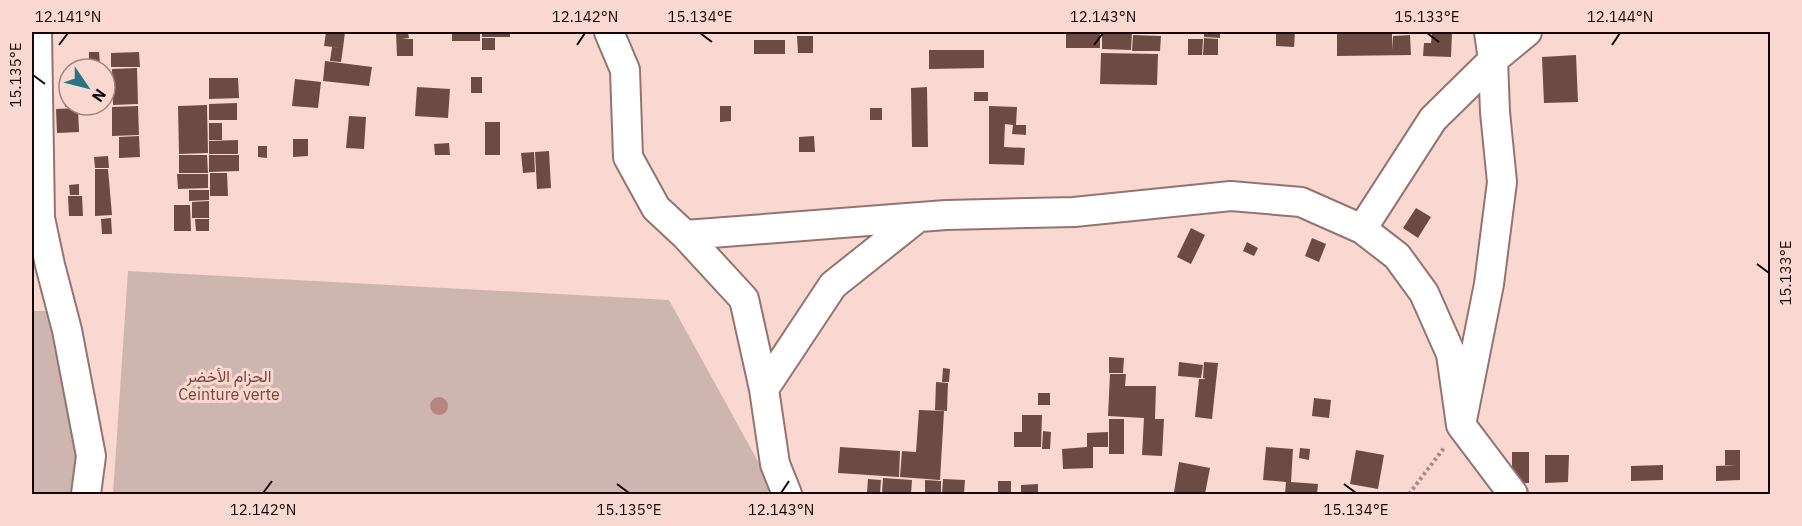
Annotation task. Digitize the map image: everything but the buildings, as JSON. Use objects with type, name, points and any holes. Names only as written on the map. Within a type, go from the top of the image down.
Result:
[{"type":"street","points":[[37,32],[35,170],[40,218],[67,330],[91,456],[86,495]]},
{"type":"street","points":[[609,32],[625,70],[628,157],[656,208],[685,235],[744,299],[764,389],[775,464],[787,495]]},
{"type":"street","points":[[1461,425],[1489,284],[1502,182],[1495,112],[1493,60],[1488,32]]},
{"type":"street","points":[[1362,229],[1433,119],[1493,60],[1527,32]]},
{"type":"street","points":[[685,235],[946,215],[1074,212],[1231,196],[1301,202],[1362,229],[1397,256],[1424,293],[1451,354],[1461,425],[1513,495]]},
{"type":"street","points":[[764,389],[833,285],[916,219]]},
{"type":"path","points":[[1409,495],[1461,425]]},
{"type":"green space","name":"الحزام الأخضر Ceinture verte","points":[[128,271],[669,300],[776,494],[113,494]]},
{"type":"green space","points":[[32,311],[71,311],[83,494],[32,494]]}]
